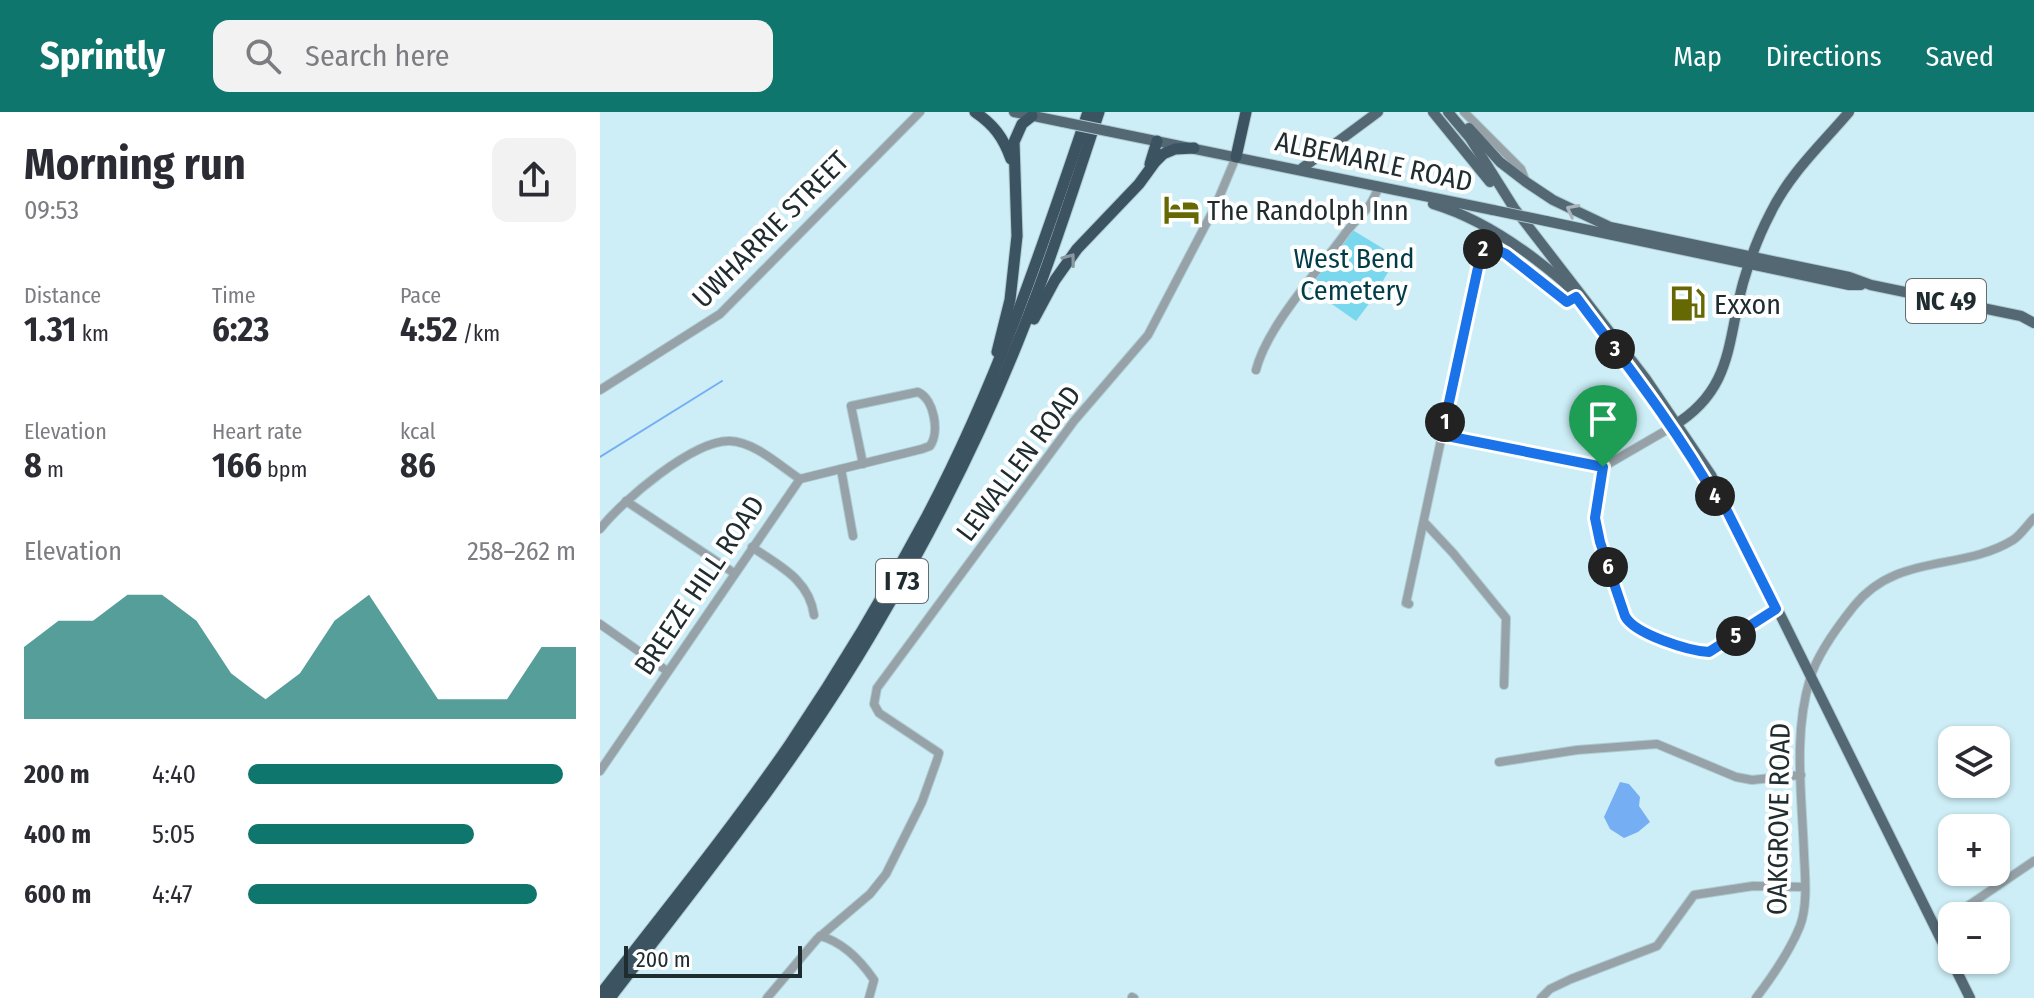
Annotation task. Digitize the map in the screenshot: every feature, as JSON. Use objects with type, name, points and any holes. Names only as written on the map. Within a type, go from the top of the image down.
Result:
[{"type":"highway","points":[[975,112],[993,125],[1005,141],[1013,163]]},
{"type":"highway","points":[[1072,159],[1071,148],[1081,112]]},
{"type":"highway","name":"I 73","points":[[600,995],[758,788],[841,665],[928,514],[1024,301],[1088,112]]},
{"type":"highway","name":"I 73","points":[[610,998],[762,799],[847,675],[925,539],[1004,376],[1026,322],[1099,112]]},
{"type":"highway","points":[[1236,157],[1246,112]]},
{"type":"highway","points":[[986,391],[1007,315],[1015,266],[1017,201],[1014,142],[1017,132],[1032,116]]},
{"type":"highway","points":[[1148,172],[1157,141]]},
{"type":"highway","points":[[1004,376],[1055,280],[1077,249],[1163,154],[1175,149],[1194,148]]},
{"type":"main road","name":"ALBEMARLE ROAD","points":[[1014,112],[1624,235]]},
{"type":"main road","points":[[1433,112],[1486,172],[1627,351],[1675,425],[1718,502],[1726,509],[1970,998]]},
{"type":"main road","points":[[1448,112],[1466,133],[1486,172],[1567,285],[1675,425]]},
{"type":"main road","name":"NC 49","points":[[1455,112],[1500,162],[1526,182],[1624,235],[1849,277],[1871,285],[2021,316],[2034,316]]},
{"type":"main road","points":[[1675,425],[1700,404],[1721,375],[1732,345],[1743,284],[1779,196],[1809,155],[1849,112]]},
{"type":"main road","points":[[1301,169],[1373,114]]},
{"type":"main road","points":[[1406,192],[1493,231],[1567,285]]},
{"type":"main road","name":"NC 49","points":[[2021,316],[2034,323]]},
{"type":"street","name":"UWHARRIE STREET","points":[[600,390],[720,314],[920,112]]},
{"type":"street","points":[[1464,112],[1521,169],[1526,182]]},
{"type":"street","name":"LEWALLEN ROAD","points":[[767,998],[820,936],[870,894],[886,874],[922,802],[939,753],[879,713],[874,704],[877,688],[1074,421],[1148,335],[1215,207],[1236,157]]},
{"type":"street","points":[[1256,370],[1260,355],[1297,295],[1354,223],[1366,213],[1379,186]]},
{"type":"street","points":[[1409,604],[1406,603],[1482,249],[1489,246],[1506,254],[1567,302],[1576,297]]},
{"type":"street","name":"BREEZE HILL ROAD","points":[[600,771],[800,479],[863,464],[930,446],[935,431],[928,400],[923,394],[918,392],[851,406],[863,464]]},
{"type":"street","points":[[1442,435],[1603,467],[1675,425]]},
{"type":"street","points":[[600,529],[626,501],[667,470],[705,448],[724,442],[745,444],[800,479]]},
{"type":"street","points":[[1603,467],[1595,518],[1600,542],[1629,624],[1681,646],[1709,652],[1776,609]]},
{"type":"street","points":[[841,469],[853,536]]},
{"type":"street","points":[[626,501],[734,573]]},
{"type":"street","name":"OAKGROVE ROAD","points":[[1756,998],[1801,924],[1805,887],[1801,719],[1810,677],[1817,662],[1854,606],[1874,587],[1907,569],[1991,550],[2015,538],[2034,518]]},
{"type":"street","points":[[1424,522],[1506,618],[1504,685]]},
{"type":"street","points":[[752,547],[802,583],[813,604],[814,615]]},
{"type":"street","points":[[600,624],[667,671]]},
{"type":"street","points":[[1499,762],[1577,750],[1657,744],[1736,777],[1752,780],[1801,775]]},
{"type":"street","points":[[1974,902],[2034,861]]},
{"type":"street","points":[[1541,998],[1550,989],[1571,979],[1657,946],[1694,895],[1753,886],[1805,887]]},
{"type":"street","points":[[820,936],[845,948],[868,972],[874,980],[869,998]]},
{"type":"green space","name":"West Bend Cemetery","points":[[1351,229],[1397,257],[1356,321],[1309,288]]},
{"type":"shaded area","points":[[1620,782],[1629,784],[1640,797],[1639,806],[1650,822],[1624,838],[1610,829],[1604,817]]},
{"type":"waterway","points":[[600,457],[722,381]]},
{"type":"place","name":"The Randolph Inn","points":[[1181,210]]},
{"type":"place","name":"Exxon","points":[[1688,304]]},
{"type":"route","points":[[1489,246],[1506,254],[1567,302],[1576,297],[1642,385],[1718,502],[1726,509],[1776,609],[1709,652],[1681,646],[1629,624],[1600,542],[1595,518],[1603,467],[1442,435],[1482,249],[1489,246]]}]
